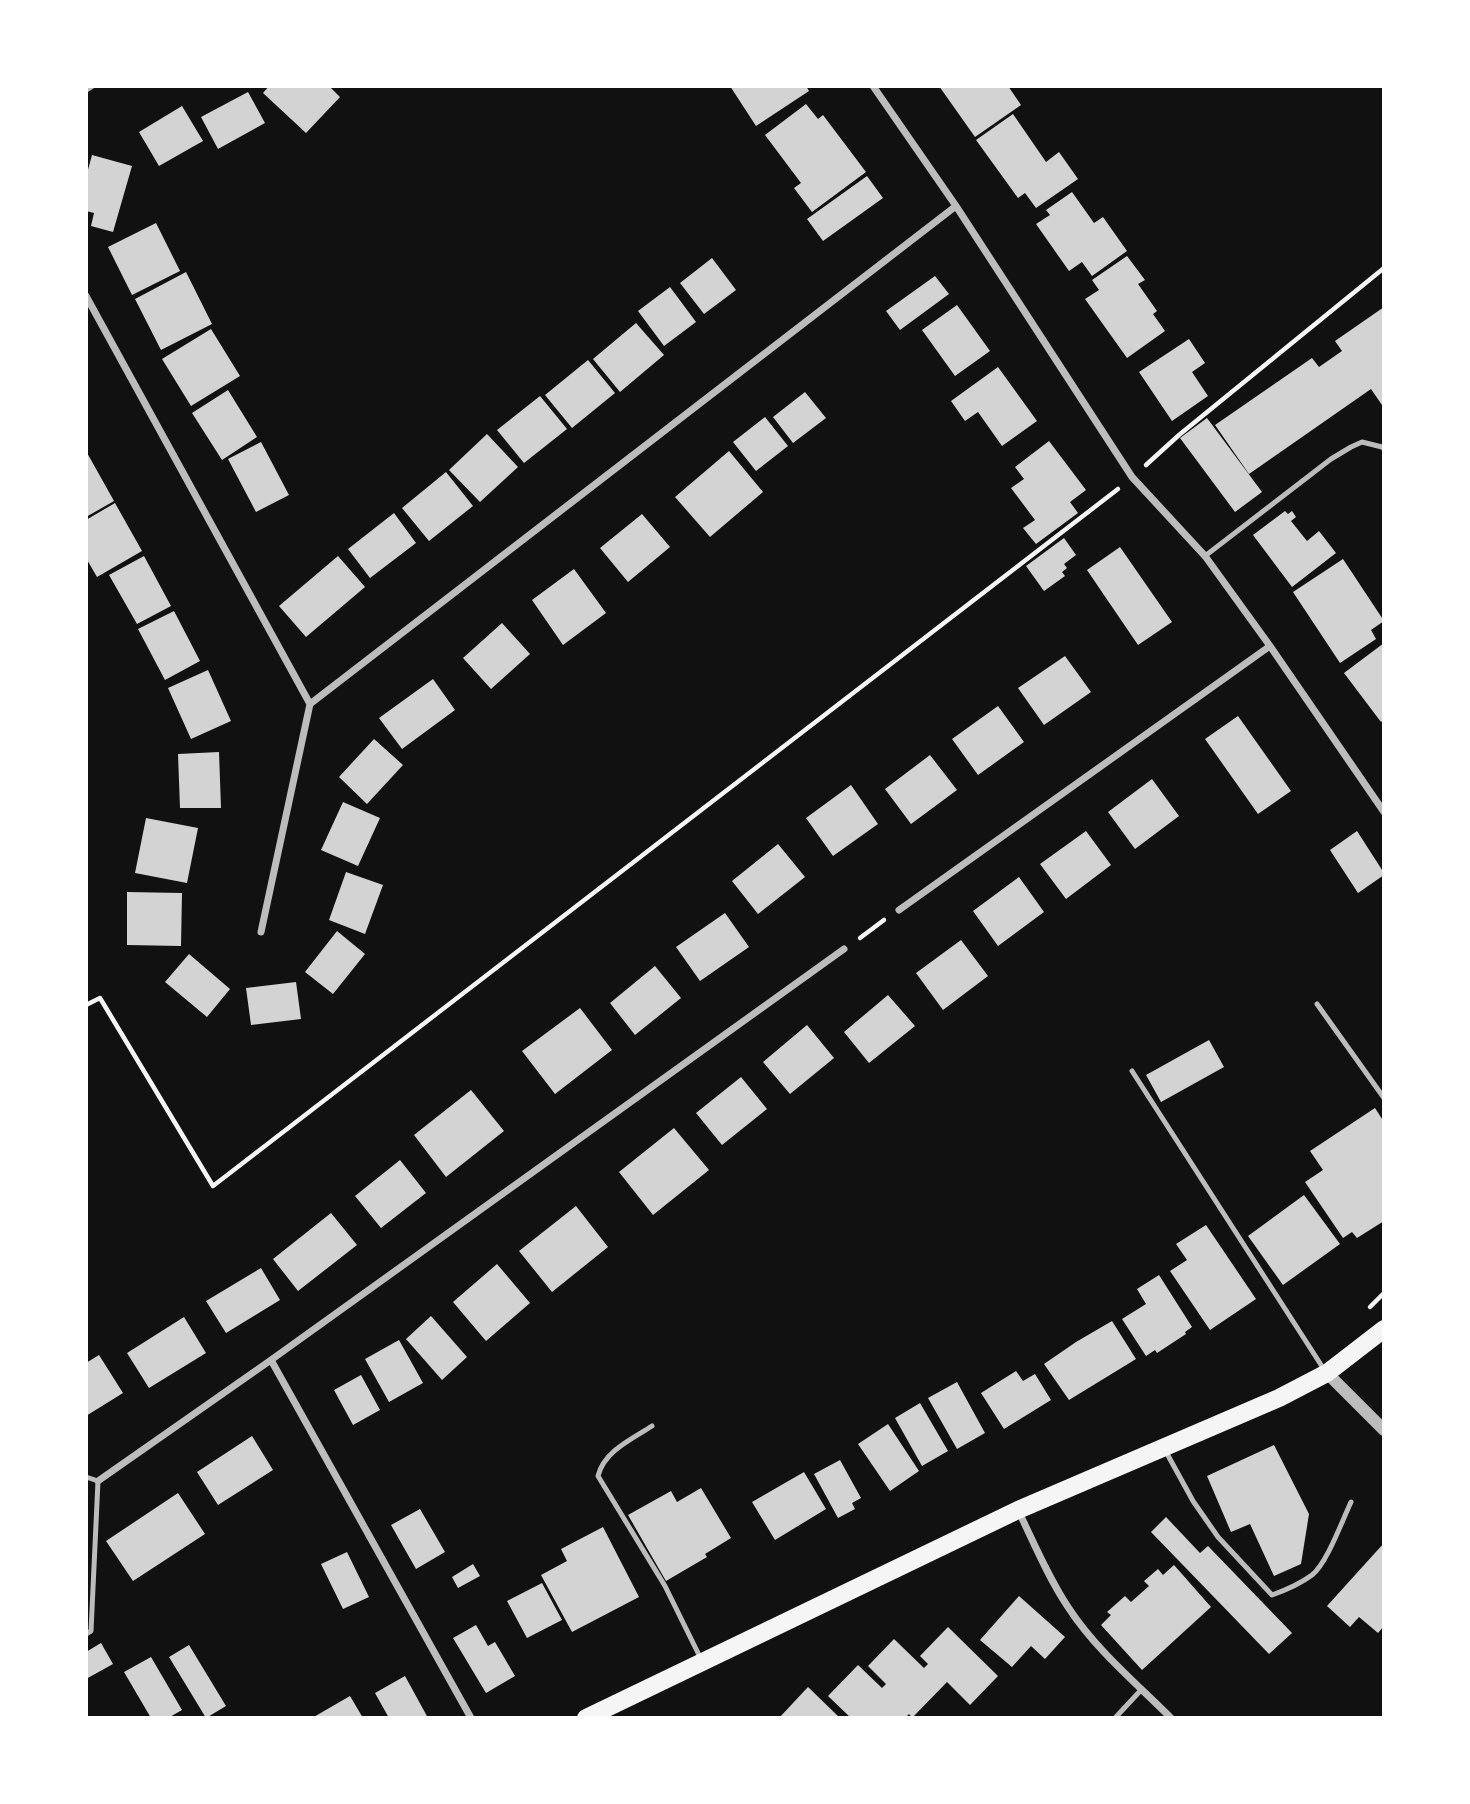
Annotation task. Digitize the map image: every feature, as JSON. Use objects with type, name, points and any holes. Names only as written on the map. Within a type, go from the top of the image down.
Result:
[{"type":"main road","points":[[586,1718],[1018,1510],[1279,1398],[1326,1373],[1384,1329]]},
{"type":"street","points":[[86,89],[91,86]]},
{"type":"street","points":[[873,86],[956,206],[1132,477],[1205,556],[1384,812]]},
{"type":"street","points":[[261,932],[310,705],[956,206]]},
{"type":"street","points":[[86,296],[310,705]]},
{"type":"street","points":[[899,910],[1270,646]]},
{"type":"street","points":[[98,1481],[844,949]]},
{"type":"street","points":[[271,1360],[471,1718]]},
{"type":"street","points":[[1326,1373],[1384,1430]]},
{"type":"street","points":[[1018,1510],[1068,1608],[1102,1649],[1171,1718]]},
{"type":"lane","points":[[1205,556],[1331,459],[1351,447],[1363,442],[1384,449]]},
{"type":"lane","points":[[1317,1004],[1384,1098]]},
{"type":"lane","points":[[1132,1071],[1326,1373]]},
{"type":"lane","points":[[652,1426],[609,1455],[600,1466],[598,1476],[665,1586],[703,1662]]},
{"type":"lane","points":[[1164,1447],[1192,1501],[1218,1537],[1272,1595],[1289,1589],[1313,1574],[1324,1561],[1352,1502]]},
{"type":"lane","points":[[86,1476],[98,1481],[90,1632],[86,1634]]},
{"type":"lane","points":[[1115,1718],[1142,1689]]},
{"type":"path","points":[[86,1005],[100,998],[214,1186],[1132,477],[1179,435],[1384,268]]},
{"type":"path","points":[[844,949],[899,910]]},
{"type":"path","points":[[1370,1307],[1384,1293]]},
{"type":"building","points":[[269,86],[329,86],[340,97],[306,133],[263,93]]},
{"type":"building","points":[[730,86],[806,86],[809,91],[756,126]]},
{"type":"building","points":[[939,86],[1008,86],[1021,105],[975,137]]},
{"type":"building","points":[[248,92],[265,123],[218,149],[201,117]]},
{"type":"building","points":[[806,104],[818,119],[823,115],[866,172],[812,212],[794,188],[801,183],[765,135]]},
{"type":"building","points":[[182,106],[203,141],[159,166],[139,132]]},
{"type":"building","points":[[1013,114],[1046,162],[1059,152],[1078,179],[1036,208],[1025,193],[1018,198],[976,140]]},
{"type":"building","points":[[92,155],[132,166],[113,232],[91,226],[94,213],[86,211],[86,177]]},
{"type":"building","points":[[867,176],[883,198],[823,241],[807,219]]},
{"type":"building","points":[[1072,192],[1094,223],[1103,217],[1127,251],[1092,276],[1082,262],[1069,271],[1036,224],[1050,215],[1046,210]]},
{"type":"building","points":[[156,223],[180,271],[132,295],[108,247]]},
{"type":"building","points":[[1127,256],[1145,280],[1138,284],[1157,311],[1153,314],[1165,331],[1127,358],[1085,299],[1099,290],[1092,280]]},
{"type":"building","points":[[712,258],[736,290],[704,314],[680,283]]},
{"type":"building","points":[[186,272],[212,324],[161,350],[135,299]]},
{"type":"building","points":[[935,276],[949,294],[900,330],[886,311]]},
{"type":"building","points":[[670,287],[696,322],[664,346],[638,311]]},
{"type":"building","points":[[957,305],[990,351],[955,376],[922,330]]},
{"type":"building","points":[[1384,307],[1384,408],[1371,389],[1249,474],[1215,425],[1312,358],[1319,367],[1342,351],[1335,341]]},
{"type":"building","points":[[636,323],[664,355],[620,392],[593,359]]},
{"type":"building","points":[[211,329],[240,376],[191,406],[162,359]]},
{"type":"building","points":[[1189,339],[1205,363],[1192,372],[1208,396],[1172,421],[1139,372]]},
{"type":"building","points":[[588,360],[615,393],[572,428],[545,395]]},
{"type":"building","points":[[998,367],[1037,421],[1002,446],[978,412],[965,421],[951,401]]},
{"type":"building","points":[[228,390],[257,437],[222,460],[192,413]]},
{"type":"building","points":[[805,392],[826,418],[793,443],[773,417]]},
{"type":"building","points":[[540,396],[567,429],[524,463],[497,430]]},
{"type":"building","points":[[765,417],[788,446],[756,471],[733,442]]},
{"type":"building","points":[[1207,418],[1262,492],[1235,512],[1180,438]]},
{"type":"building","points":[[487,434],[518,467],[480,502],[449,470]]},
{"type":"building","points":[[1049,441],[1086,490],[1070,502],[1078,513],[1036,544],[1023,528],[1035,520],[1011,488],[1024,479],[1015,467]]},
{"type":"building","points":[[261,442],[289,495],[256,512],[228,459]]},
{"type":"building","points":[[86,451],[114,501],[86,517]]},
{"type":"building","points":[[729,451],[763,492],[710,537],[675,497]]},
{"type":"building","points":[[446,472],[473,506],[429,541],[402,508]]},
{"type":"building","points":[[115,503],[142,551],[97,577],[86,558],[86,520]]},
{"type":"building","points":[[1285,511],[1288,514],[1292,511],[1296,517],[1291,521],[1307,541],[1319,531],[1336,553],[1292,587],[1253,535]]},
{"type":"building","points":[[394,513],[416,543],[370,578],[348,549]]},
{"type":"building","points":[[642,514],[670,547],[628,582],[600,548]]},
{"type":"building","points":[[1064,538],[1076,555],[1064,564],[1067,568],[1062,572],[1065,576],[1044,591],[1026,566]]},
{"type":"building","points":[[1120,547],[1172,622],[1138,645],[1087,570]]},
{"type":"building","points":[[144,556],[171,606],[137,624],[109,575]]},
{"type":"building","points":[[338,556],[365,587],[306,637],[279,606]]},
{"type":"building","points":[[1343,559],[1384,621],[1371,630],[1376,639],[1340,663],[1293,592]]},
{"type":"building","points":[[574,569],[606,613],[563,645],[532,600]]},
{"type":"building","points":[[174,611],[200,661],[165,680],[138,629]]},
{"type":"building","points":[[502,623],[530,654],[491,689],[463,658]]},
{"type":"building","points":[[1384,643],[1384,720],[1381,722],[1344,673]]},
{"type":"building","points":[[1065,656],[1091,692],[1044,725],[1018,688]]},
{"type":"building","points":[[208,670],[231,721],[191,739],[168,688]]},
{"type":"building","points":[[433,679],[455,710],[402,749],[379,718]]},
{"type":"building","points":[[998,706],[1024,742],[978,775],[952,739]]},
{"type":"building","points":[[1238,716],[1291,791],[1258,814],[1205,739]]},
{"type":"building","points":[[374,739],[403,765],[367,804],[339,777]]},
{"type":"building","points":[[219,752],[221,808],[180,808],[178,754]]},
{"type":"building","points":[[930,755],[957,790],[911,824],[885,789]]},
{"type":"building","points":[[1152,779],[1179,816],[1135,849],[1108,812]]},
{"type":"building","points":[[851,785],[878,824],[833,856],[806,818]]},
{"type":"building","points":[[343,802],[380,818],[358,866],[321,850]]},
{"type":"building","points":[[146,818],[198,828],[187,883],[135,873]]},
{"type":"building","points":[[1086,831],[1111,865],[1066,899],[1040,864]]},
{"type":"building","points":[[1357,831],[1384,873],[1358,893],[1330,850]]},
{"type":"building","points":[[778,844],[805,877],[758,914],[732,881]]},
{"type":"building","points":[[346,872],[383,885],[365,934],[329,920]]},
{"type":"building","points":[[1019,877],[1044,912],[998,946],[973,911]]},
{"type":"building","points":[[127,892],[182,893],[181,946],[127,945]]},
{"type":"building","points":[[725,913],[749,947],[700,981],[676,947]]},
{"type":"building","points":[[337,931],[365,954],[333,994],[305,972]]},
{"type":"building","points":[[961,940],[988,976],[943,1010],[916,973]]},
{"type":"building","points":[[189,954],[230,989],[207,1017],[165,982]]},
{"type":"building","points":[[655,966],[681,998],[635,1035],[610,1003]]},
{"type":"building","points":[[296,982],[301,1019],[251,1025],[246,988]]},
{"type":"building","points":[[888,995],[915,1026],[869,1063],[844,1032]]},
{"type":"building","points":[[580,1008],[612,1050],[555,1094],[522,1051]]},
{"type":"building","points":[[807,1025],[834,1058],[790,1094],[763,1062]]},
{"type":"building","points":[[1209,1040],[1224,1067],[1161,1102],[1146,1075]]},
{"type":"building","points":[[741,1077],[767,1109],[722,1145],[696,1113]]},
{"type":"building","points":[[471,1090],[504,1131],[446,1177],[414,1135]]},
{"type":"building","points":[[1375,1108],[1384,1122],[1384,1221],[1357,1238],[1352,1232],[1343,1238],[1305,1182],[1323,1170],[1310,1151]]},
{"type":"building","points":[[674,1128],[709,1170],[653,1215],[619,1172]]},
{"type":"building","points":[[400,1160],[426,1193],[381,1228],[355,1196]]},
{"type":"building","points":[[1304,1195],[1340,1244],[1283,1285],[1248,1236]]},
{"type":"building","points":[[576,1206],[608,1247],[552,1292],[519,1251]]},
{"type":"building","points":[[331,1213],[357,1245],[298,1291],[273,1259]]},
{"type":"building","points":[[1206,1225],[1256,1299],[1210,1330],[1170,1271],[1187,1260],[1176,1244]]},
{"type":"building","points":[[497,1264],[530,1303],[486,1341],[453,1302]]},
{"type":"building","points":[[261,1268],[280,1300],[226,1333],[206,1301]]},
{"type":"building","points":[[1159,1275],[1192,1327],[1157,1353],[1155,1350],[1146,1356],[1122,1319],[1146,1304],[1137,1289]]},
{"type":"building","points":[[431,1316],[467,1357],[442,1380],[406,1339]]},
{"type":"building","points":[[184,1317],[206,1353],[149,1388],[127,1353]]},
{"type":"building","points":[[1112,1321],[1136,1359],[1069,1400],[1044,1364]]},
{"type":"building","points":[[399,1340],[423,1383],[389,1402],[365,1359]]},
{"type":"building","points":[[99,1355],[123,1393],[86,1416],[86,1363]]},
{"type":"building","points":[[1016,1371],[1023,1381],[1035,1374],[1051,1400],[1004,1429],[981,1393]]},
{"type":"building","points":[[361,1375],[380,1410],[353,1425],[334,1390]]},
{"type":"building","points":[[957,1382],[985,1433],[957,1449],[928,1398]]},
{"type":"building","points":[[920,1403],[948,1451],[922,1466],[895,1418]]},
{"type":"building","points":[[888,1424],[919,1471],[890,1491],[858,1444]]},
{"type":"building","points":[[252,1436],[273,1470],[218,1505],[197,1472]]},
{"type":"building","points":[[1274,1445],[1309,1514],[1301,1564],[1274,1576],[1250,1524],[1231,1532],[1207,1476]]},
{"type":"building","points":[[840,1460],[861,1498],[852,1503],[855,1509],[838,1518],[814,1474]]},
{"type":"building","points":[[804,1472],[826,1509],[775,1540],[752,1502]]},
{"type":"building","points":[[701,1488],[731,1538],[705,1554],[707,1557],[666,1581],[628,1515],[671,1491],[677,1502]]},
{"type":"building","points":[[178,1493],[205,1534],[133,1581],[106,1541]]},
{"type":"building","points":[[420,1509],[445,1552],[416,1569],[391,1525]]},
{"type":"building","points":[[1166,1517],[1200,1553],[1208,1546],[1292,1633],[1269,1654],[1151,1532]]},
{"type":"building","points":[[603,1527],[639,1597],[572,1632],[541,1575],[567,1561],[561,1549]]},
{"type":"building","points":[[1384,1543],[1384,1626],[1378,1633],[1359,1617],[1350,1627],[1327,1606]]},
{"type":"building","points":[[347,1552],[369,1597],[343,1609],[321,1564]]},
{"type":"building","points":[[473,1564],[480,1576],[458,1588],[452,1577]]},
{"type":"building","points":[[1174,1565],[1211,1607],[1142,1670],[1101,1625],[1111,1615],[1107,1612],[1125,1596],[1131,1602],[1149,1586],[1144,1581],[1158,1569],[1163,1575]]},
{"type":"building","points":[[542,1583],[562,1620],[527,1638],[507,1601]]},
{"type":"building","points":[[1019,1596],[1065,1637],[1045,1659],[1031,1646],[1012,1667],[980,1640]]},
{"type":"building","points":[[476,1625],[488,1646],[495,1642],[515,1676],[486,1693],[453,1638]]},
{"type":"building","points":[[948,1627],[998,1676],[970,1705],[947,1682],[912,1718],[909,1714],[905,1718],[851,1718],[828,1696],[858,1665],[882,1688],[886,1684],[868,1666],[894,1639],[924,1668],[928,1664],[920,1656]]},
{"type":"building","points":[[101,1643],[113,1664],[86,1679],[86,1652]]},
{"type":"building","points":[[189,1645],[226,1706],[206,1718],[169,1657]]},
{"type":"building","points":[[151,1657],[182,1710],[168,1718],[151,1718],[124,1672]]},
{"type":"building","points":[[405,1676],[428,1718],[389,1718],[375,1693]]},
{"type":"building","points":[[808,1687],[840,1718],[779,1718]]},
{"type":"building","points":[[350,1696],[363,1718],[312,1718]]}]
